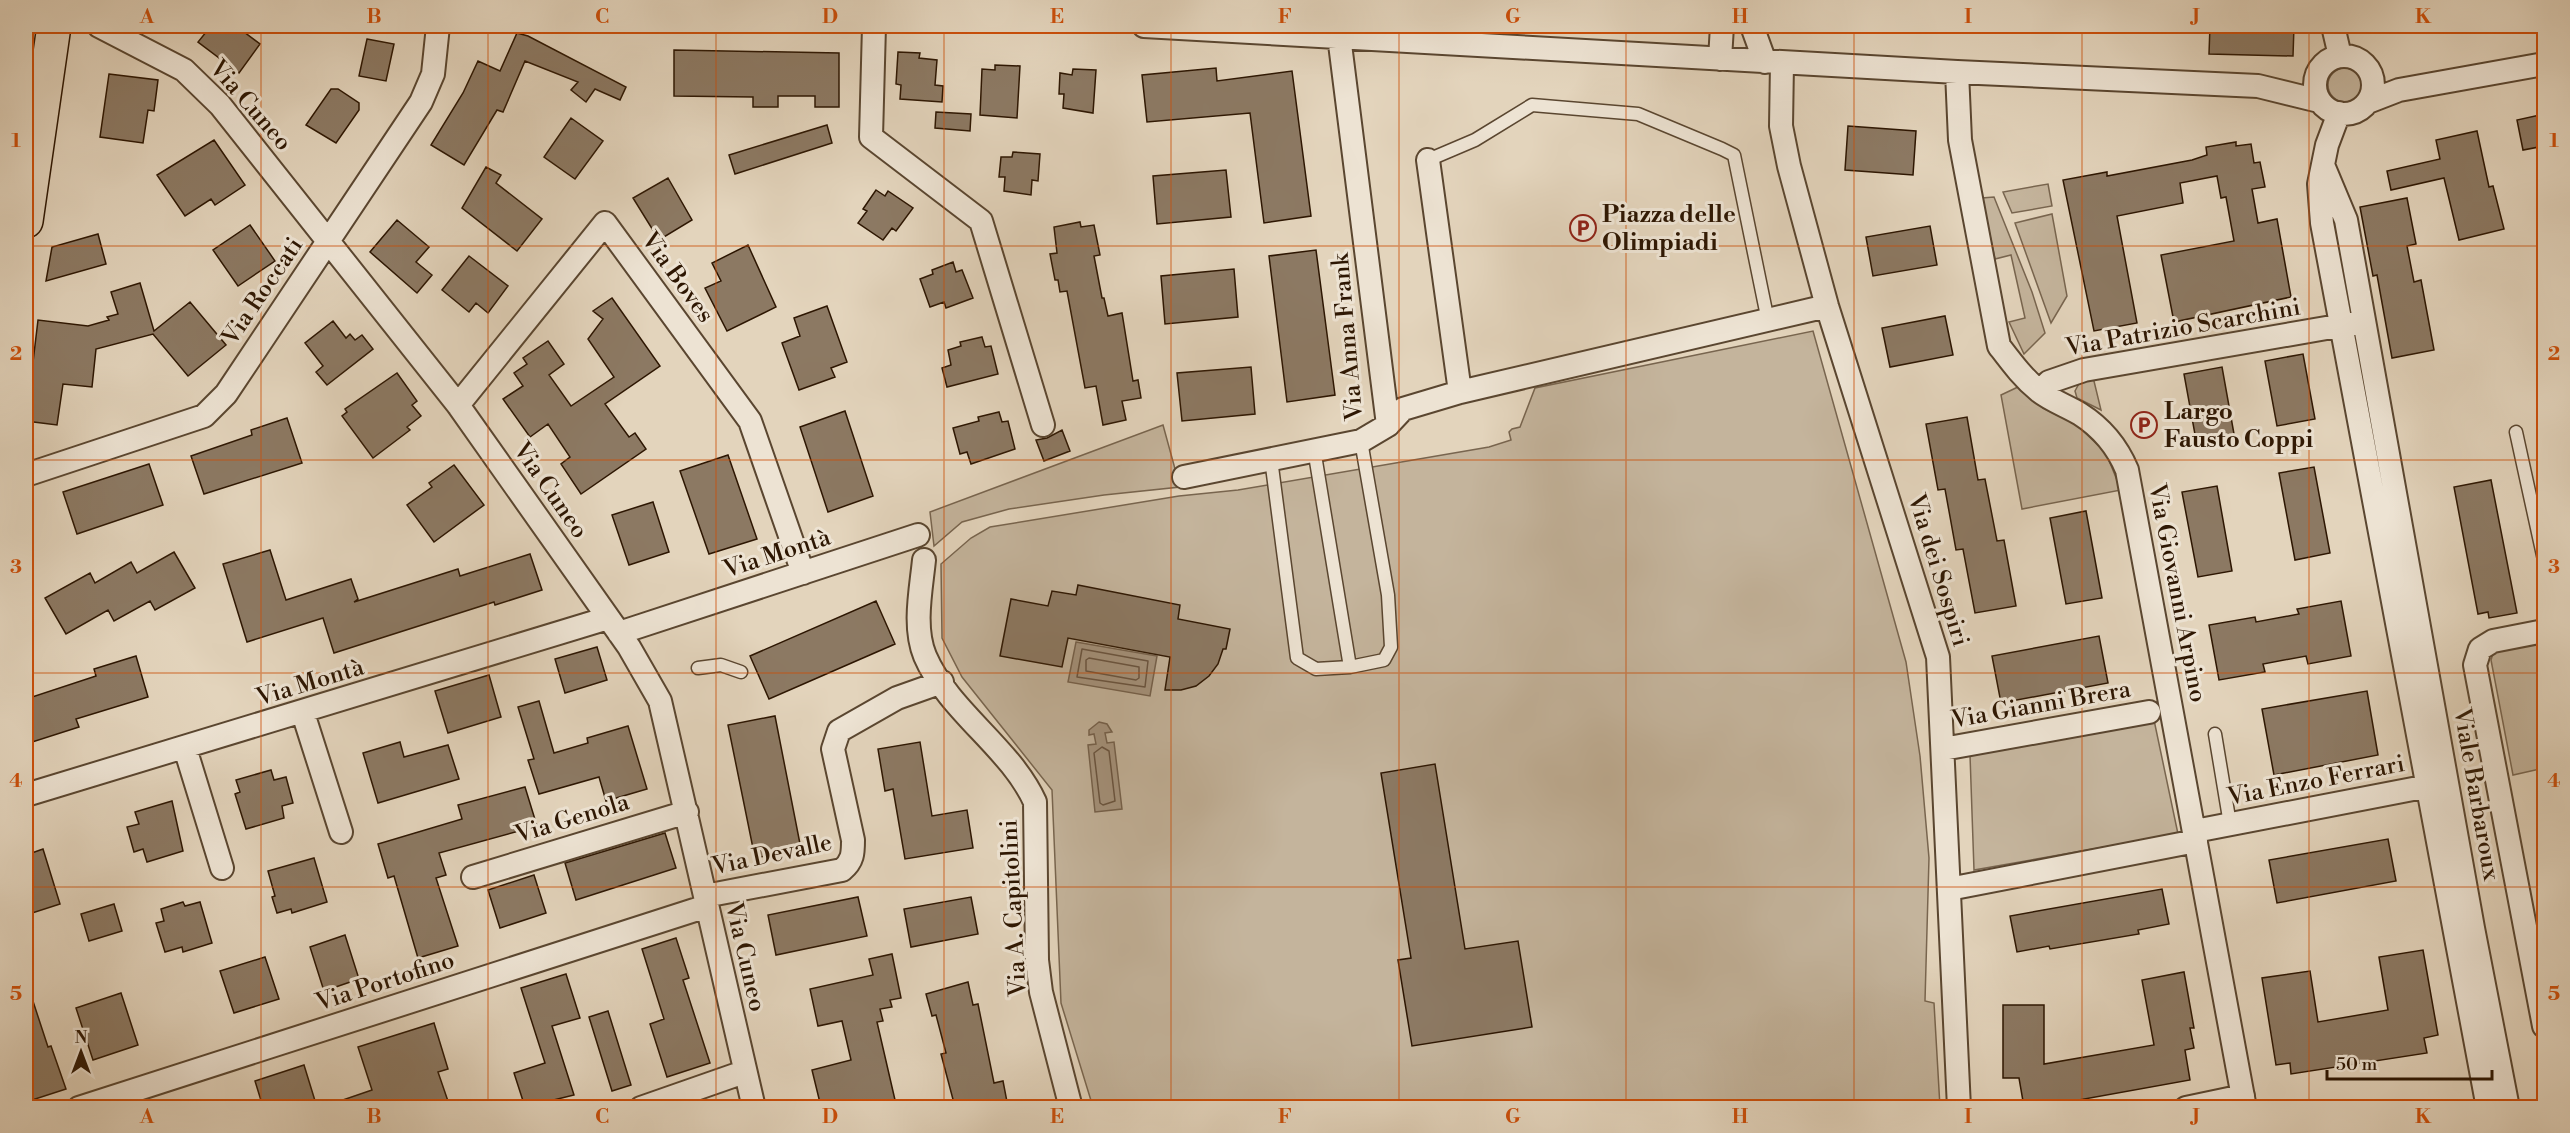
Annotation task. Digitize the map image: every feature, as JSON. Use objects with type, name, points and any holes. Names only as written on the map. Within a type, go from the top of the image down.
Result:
[{"type":"main road","points":[[26,221],[54,26]]},
{"type":"street","name":"Via Cuneo","points":[[99,26],[184,70],[220,105],[458,405],[614,625],[660,701],[687,812],[744,1072],[754,1107]]},
{"type":"street","name":"Via Roccati","points":[[26,475],[204,416],[226,394],[421,102],[433,74],[438,26]]},
{"type":"street","points":[[874,26],[872,137],[981,221],[1044,425]]},
{"type":"street","points":[[1144,26],[1957,72],[2258,86],[2319,100]]},
{"type":"street","points":[[1720,59],[1722,26]]},
{"type":"street","name":"Via dei Sospiri","points":[[1752,26],[1773,62],[1781,126],[1789,166],[1827,306],[1938,657],[1959,1107]]},
{"type":"street","points":[[2333,26],[2340,56]]},
{"type":"street","name":"Via Anna Frank","points":[[1184,477],[1361,441],[1388,425],[1339,36]]},
{"type":"street","points":[[2258,86],[2318,73],[2331,59],[2340,56],[2359,60],[2399,90]]},
{"type":"street","points":[[2318,73],[2316,92],[2319,100],[2326,108],[2339,113],[2353,113],[2368,102],[2399,90],[2544,64]]},
{"type":"street","points":[[2367,67],[2373,84],[2368,102]]},
{"type":"street","name":"Via Giovanni Arpino","points":[[1957,72],[1960,140],[1999,346],[2019,373],[2040,391],[2081,414],[2102,431],[2120,452],[2127,470],[2244,1102]]},
{"type":"street","points":[[2323,165],[2339,113]]},
{"type":"street","points":[[1428,160],[1460,392]]},
{"type":"street","name":"Viale Barbaroux","points":[[2323,165],[2346,220],[2364,321],[2395,556]]},
{"type":"street","name":"Viale Barbaroux","points":[[2323,165],[2319,184],[2322,222],[2340,326],[2395,556],[2487,1046],[2508,1107]]},
{"type":"street","name":"Via Boves","points":[[458,405],[604,223],[750,422],[803,573]]},
{"type":"street","points":[[1388,425],[1403,409],[1460,392],[1827,306]]},
{"type":"street","points":[[2340,326],[2364,321]]},
{"type":"street","name":"Via Patrizio Scarchini","points":[[2040,391],[2049,381],[2084,370],[2340,326]]},
{"type":"street","name":"Via Montà","points":[[26,795],[303,713],[803,573],[918,535]]},
{"type":"street","name":"Via A. Capitolini","points":[[924,560],[920,633],[925,656],[942,682],[1023,782],[1035,802],[1037,960],[1041,992],[1071,1107]]},
{"type":"street","points":[[2544,631],[2493,641],[2480,649],[2475,665],[2544,1026]]},
{"type":"street","name":"Via Devalle","points":[[706,901],[842,870],[850,864],[854,854],[854,840],[833,749],[839,731],[897,698],[942,682]]},
{"type":"street","name":"Via Gianni Brera","points":[[1943,749],[2150,712]]},
{"type":"street","points":[[303,713],[341,832]]},
{"type":"street","points":[[185,748],[222,868]]},
{"type":"street","name":"Via Enzo Ferrari","points":[[1949,889],[2196,836],[2230,824],[2439,784]]},
{"type":"street","name":"Via Genola","points":[[473,877],[687,812]]},
{"type":"street","name":"Via Portofino","points":[[79,1107],[706,901]]},
{"type":"street","name":"Viale Barbaroux","points":[[2487,1046],[2488,1107]]},
{"type":"street","points":[[641,1107],[744,1072]]},
{"type":"street","points":[[2186,1107],[2244,1102]]},
{"type":"lane","points":[[1428,160],[1475,140],[1532,105],[1638,114],[1722,148],[1734,155],[1768,321]]},
{"type":"lane","points":[[2516,432],[2544,560]]},
{"type":"lane","points":[[1271,459],[1297,658],[1316,669],[1350,667],[1384,660],[1391,648],[1388,595],[1361,441]]},
{"type":"lane","points":[[1314,449],[1350,667]]},
{"type":"lane","points":[[698,668],[721,665],[741,672]]},
{"type":"lane","points":[[2215,734],[2230,824]]},
{"type":"shaded area","points":[[2345,68],[2357,73],[2362,85],[2357,97],[2345,102],[2333,97],[2328,85],[2333,73]]},
{"type":"shaded area","points":[[2048,184],[2052,206],[2012,213],[2003,192]]},
{"type":"shaded area","points":[[1994,197],[2032,292],[2045,333],[2024,354],[2009,322],[2025,318],[2011,255],[1995,259],[1982,198]]},
{"type":"shaded area","points":[[2052,214],[2067,296],[2051,323],[2015,223]]},
{"type":"shaded area","points":[[1813,331],[1906,662],[1920,756],[1929,858],[1925,1001],[1934,1003],[1940,1107],[1093,1107],[1061,1003],[1052,790],[962,677],[942,638],[941,564],[971,538],[990,527],[1179,496],[1238,490],[1489,447],[1511,440],[1509,432],[1520,427],[1535,388]]},
{"type":"shaded area","points":[[2093,377],[2101,410],[2077,398],[2075,391],[2081,380]]},
{"type":"shaded area","points":[[2018,387],[2043,408],[2076,424],[2106,453],[2121,490],[2022,509],[2001,395]]},
{"type":"shaded area","points":[[1163,425],[1180,487],[1009,509],[962,522],[934,546],[930,512]]},
{"type":"shaded area","points":[[2544,640],[2544,768],[2513,775],[2491,660],[2494,650]]},
{"type":"shaded area","points":[[2154,720],[2178,834],[1974,870],[1970,755]]},
{"type":"water","points":[[1076,642],[1157,656],[1150,696],[1068,682]]},
{"type":"water","points":[[1099,722],[1107,724],[1112,732],[1105,733],[1107,743],[1114,742],[1122,809],[1095,812],[1088,745],[1096,744],[1094,734],[1089,735],[1089,730]]},
{"type":"building","points":[[211,26],[236,26],[260,44],[239,73],[198,42]]},
{"type":"building","points":[[2210,26],[2294,26],[2293,56],[2209,54]]},
{"type":"building","points":[[517,33],[528,36],[626,87],[620,100],[595,89],[586,102],[571,90],[578,82],[525,61],[503,112],[497,110],[464,165],[431,145],[463,93],[478,61],[500,71]]},
{"type":"building","points":[[367,39],[394,44],[386,81],[359,76]]},
{"type":"building","points":[[674,50],[839,53],[839,107],[815,107],[815,96],[778,96],[778,107],[753,107],[753,97],[674,96]]},
{"type":"building","points":[[898,52],[920,53],[919,58],[937,60],[935,85],[943,86],[942,102],[900,99],[901,85],[896,84]]},
{"type":"building","points":[[995,65],[1020,66],[1017,118],[980,115],[982,69],[995,70]]},
{"type":"building","points":[[1216,68],[1217,81],[1292,71],[1311,216],[1264,223],[1250,113],[1147,122],[1142,75]]},
{"type":"building","points":[[1073,69],[1096,70],[1093,113],[1063,108],[1064,94],[1059,94],[1060,73],[1072,75]]},
{"type":"building","points":[[109,74],[158,80],[154,111],[148,110],[143,143],[100,137]]},
{"type":"building","points":[[331,89],[338,89],[359,103],[359,110],[336,143],[306,125]]},
{"type":"building","points":[[936,112],[971,114],[970,131],[935,128]]},
{"type":"building","points":[[2544,114],[2544,146],[2523,150],[2517,120]]},
{"type":"building","points":[[571,118],[603,141],[575,179],[544,157]]},
{"type":"building","points":[[827,125],[832,143],[735,174],[729,155]]},
{"type":"building","points":[[1848,126],[1916,131],[1913,175],[1845,170]]},
{"type":"building","points":[[2477,131],[2489,187],[2493,186],[2504,229],[2459,240],[2444,178],[2391,190],[2387,171],[2440,159],[2436,140]]},
{"type":"building","points":[[214,140],[245,185],[215,205],[211,199],[185,216],[157,175]]},
{"type":"building","points":[[2236,142],[2236,146],[2251,144],[2254,163],[2260,162],[2265,187],[2252,189],[2258,223],[2277,219],[2291,297],[2174,322],[2161,255],[2234,241],[2226,197],[2221,198],[2217,176],[2180,183],[2183,203],[2117,216],[2137,323],[2094,331],[2063,180],[2107,172],[2107,176],[2192,160],[2207,155],[2206,147]]},
{"type":"building","points":[[1013,152],[1040,154],[1038,181],[1032,180],[1031,195],[1004,191],[1005,177],[999,177],[1001,157],[1012,157]]},
{"type":"building","points":[[486,167],[501,175],[496,183],[542,219],[517,251],[462,208]]},
{"type":"building","points":[[1226,170],[1231,217],[1157,224],[1153,176]]},
{"type":"building","points":[[668,178],[692,220],[659,240],[633,198]]},
{"type":"building","points":[[876,190],[885,196],[888,191],[913,208],[896,231],[892,228],[883,240],[858,223],[867,211],[863,209]]},
{"type":"building","points":[[2407,198],[2416,244],[2407,246],[2414,282],[2421,280],[2434,350],[2392,358],[2377,275],[2373,276],[2360,207]]},
{"type":"building","points":[[397,220],[429,247],[416,262],[432,275],[417,293],[370,252]]},
{"type":"building","points":[[1080,222],[1081,227],[1094,225],[1100,255],[1094,256],[1102,298],[1104,298],[1108,316],[1122,313],[1133,381],[1138,380],[1141,398],[1122,401],[1126,420],[1103,425],[1096,386],[1085,388],[1067,291],[1060,292],[1050,254],[1057,253],[1054,227]]},
{"type":"building","points":[[250,225],[275,261],[238,286],[213,250]]},
{"type":"building","points":[[1930,226],[1937,265],[1873,276],[1866,237]]},
{"type":"building","points":[[98,234],[106,264],[46,281],[52,247]]},
{"type":"building","points":[[748,245],[776,307],[727,331],[705,288],[721,281],[712,263]]},
{"type":"building","points":[[1316,250],[1335,395],[1287,402],[1269,256]]},
{"type":"building","points":[[469,256],[508,286],[488,313],[476,303],[469,312],[442,290]]},
{"type":"building","points":[[953,262],[956,272],[962,270],[973,298],[946,308],[944,302],[930,307],[920,279],[933,274],[932,270]]},
{"type":"building","points":[[1234,269],[1238,317],[1165,324],[1161,276]]},
{"type":"building","points":[[140,283],[154,331],[190,302],[226,345],[188,376],[153,334],[96,349],[92,387],[63,384],[57,425],[26,421],[38,320],[88,326],[109,320],[107,317],[118,314],[111,292]]},
{"type":"building","points":[[612,298],[660,366],[605,404],[629,437],[635,433],[646,449],[581,494],[561,464],[570,457],[548,424],[530,437],[503,399],[523,386],[514,373],[527,364],[523,358],[548,341],[564,364],[549,375],[571,406],[614,377],[588,339],[603,319],[593,311]]},
{"type":"building","points":[[827,306],[847,362],[831,368],[835,377],[799,390],[782,343],[800,336],[794,318]]},
{"type":"building","points":[[1945,316],[1953,355],[1890,367],[1882,328]]},
{"type":"building","points":[[333,321],[346,338],[350,334],[355,340],[362,335],[373,349],[327,385],[316,372],[323,366],[305,343]]},
{"type":"building","points":[[982,337],[985,347],[991,346],[998,374],[947,387],[942,368],[951,365],[948,350],[961,346],[960,342]]},
{"type":"building","points":[[2303,354],[2315,419],[2277,426],[2265,361]]},
{"type":"building","points":[[1251,367],[1255,414],[1182,421],[1177,373]]},
{"type":"building","points":[[2222,367],[2234,434],[2196,440],[2184,374]]},
{"type":"building","points":[[397,373],[417,401],[412,405],[421,416],[407,427],[410,430],[373,458],[342,416],[347,412],[345,409]]},
{"type":"building","points":[[845,411],[873,496],[828,512],[800,427]]},
{"type":"building","points":[[999,412],[1002,422],[1008,421],[1015,449],[971,464],[967,452],[960,454],[953,428],[979,421],[978,417]]},
{"type":"building","points":[[1967,417],[1978,480],[1985,479],[1997,541],[2004,540],[2016,606],[1975,613],[1963,549],[1956,550],[1945,489],[1938,490],[1926,424]]},
{"type":"building","points":[[287,418],[302,463],[204,494],[191,456],[252,435],[251,430]]},
{"type":"building","points":[[1062,430],[1070,451],[1044,461],[1036,440],[1047,438]]},
{"type":"building","points":[[728,455],[757,539],[709,554],[680,471]]},
{"type":"building","points":[[149,464],[163,505],[77,534],[63,492]]},
{"type":"building","points":[[454,465],[484,505],[434,542],[407,505],[432,487],[429,483]]},
{"type":"building","points":[[2314,467],[2330,553],[2295,560],[2279,473]]},
{"type":"building","points":[[2491,480],[2517,613],[2489,618],[2488,612],[2478,614],[2454,487]]},
{"type":"building","points":[[2217,486],[2232,571],[2198,577],[2182,492]]},
{"type":"building","points":[[653,502],[669,552],[629,565],[612,515]]},
{"type":"building","points":[[2086,511],[2102,598],[2066,604],[2050,518]]},
{"type":"building","points":[[270,550],[286,600],[351,579],[358,599],[354,602],[458,569],[460,576],[530,554],[542,590],[495,605],[494,602],[334,653],[323,618],[247,642],[223,564]]},
{"type":"building","points":[[174,552],[195,588],[155,610],[150,601],[114,621],[108,610],[66,634],[45,598],[90,573],[95,583],[131,562],[137,573]]},
{"type":"building","points":[[1078,585],[1180,605],[1178,619],[1230,629],[1226,649],[1223,649],[1218,664],[1209,676],[1196,686],[1181,690],[1165,690],[1170,657],[1068,638],[1062,667],[1000,656],[1011,599],[1048,606],[1052,591],[1076,595]]},
{"type":"building","points":[[876,601],[895,644],[769,699],[750,656]]},
{"type":"building","points":[[2341,601],[2351,656],[2308,664],[2306,656],[2263,664],[2265,672],[2219,680],[2209,625],[2255,617],[2256,622],[2299,614],[2297,609]]},
{"type":"building","points":[[2099,636],[2108,683],[2001,703],[1992,656]]},
{"type":"building","points":[[597,647],[607,680],[565,693],[555,659]]},
{"type":"building","points":[[136,656],[148,697],[76,719],[79,727],[26,744],[26,699],[96,676],[94,669]]},
{"type":"building","points":[[489,675],[501,717],[448,733],[435,691]]},
{"type":"building","points":[[2367,691],[2378,755],[2274,775],[2262,709]]},
{"type":"building","points":[[539,701],[554,753],[588,743],[587,738],[628,726],[647,789],[606,801],[599,777],[539,794],[528,760],[534,759],[518,707]]},
{"type":"building","points":[[775,716],[801,849],[755,858],[728,725]]},
{"type":"building","points":[[400,742],[404,757],[448,745],[459,779],[378,803],[363,753]]},
{"type":"building","points":[[920,742],[932,816],[967,810],[973,848],[905,859],[893,789],[885,791],[878,749]]},
{"type":"building","points":[[1435,764],[1465,949],[1518,941],[1532,1027],[1412,1046],[1398,960],[1411,958],[1381,773]]},
{"type":"building","points":[[271,770],[274,780],[286,777],[293,803],[282,806],[284,818],[246,829],[235,794],[240,792],[236,780]]},
{"type":"building","points":[[525,787],[537,826],[439,853],[446,875],[436,878],[458,946],[418,958],[394,876],[388,878],[378,844],[462,819],[458,805]]},
{"type":"building","points":[[172,801],[183,851],[147,862],[143,849],[134,852],[127,827],[139,824],[135,812]]},
{"type":"building","points":[[665,833],[676,868],[576,900],[565,863]]},
{"type":"building","points":[[2388,839],[2396,881],[2277,903],[2269,860]]},
{"type":"building","points":[[43,849],[60,904],[26,915],[26,855]]},
{"type":"building","points":[[314,858],[327,902],[292,913],[291,909],[277,913],[268,871]]},
{"type":"building","points":[[534,875],[546,913],[500,928],[488,890]]},
{"type":"building","points":[[2162,889],[2169,924],[2138,930],[2139,934],[2050,949],[2049,946],[2017,952],[2010,916]]},
{"type":"building","points":[[858,897],[867,936],[776,955],[768,915]]},
{"type":"building","points":[[971,897],[978,934],[911,947],[904,909]]},
{"type":"building","points":[[183,902],[185,906],[200,902],[212,943],[183,952],[182,947],[165,952],[156,923],[164,921],[161,909]]},
{"type":"building","points":[[114,904],[122,931],[89,941],[81,914]]},
{"type":"building","points":[[345,935],[359,979],[324,991],[310,947]]},
{"type":"building","points":[[676,938],[689,978],[683,980],[710,1063],[667,1077],[650,1024],[664,1019],[642,949]]},
{"type":"building","points":[[2423,950],[2438,1035],[2424,1038],[2427,1053],[2291,1074],[2290,1063],[2276,1065],[2262,978],[2310,971],[2318,1022],[2388,1010],[2379,957]]},
{"type":"building","points":[[892,954],[901,998],[890,1000],[892,1007],[880,1009],[883,1021],[877,1022],[895,1100],[861,1107],[821,1107],[812,1070],[851,1060],[842,1021],[818,1026],[810,989],[873,975],[869,959]]},
{"type":"building","points":[[265,957],[279,999],[234,1013],[220,971]]},
{"type":"building","points":[[2184,972],[2194,1028],[2190,1028],[2194,1048],[2185,1050],[2190,1080],[2040,1107],[2024,1107],[2019,1078],[2003,1078],[2003,1005],[2044,1005],[2044,1064],[2154,1045],[2142,980]]},
{"type":"building","points":[[566,974],[580,1018],[552,1026],[574,1095],[525,1107],[514,1073],[545,1063],[521,988]]},
{"type":"building","points":[[968,982],[973,1005],[978,1004],[994,1083],[1003,1081],[1008,1107],[955,1107],[941,1054],[946,1053],[936,1015],[932,1016],[926,994]]},
{"type":"building","points":[[26,989],[29,989],[48,1047],[51,1046],[66,1089],[26,1102]]},
{"type":"building","points":[[121,993],[138,1045],[93,1060],[76,1008]]},
{"type":"building","points":[[608,1011],[631,1085],[612,1091],[589,1017]]},
{"type":"building","points":[[434,1023],[448,1069],[438,1072],[450,1107],[331,1107],[331,1104],[372,1090],[358,1047]]},
{"type":"building","points":[[304,1065],[316,1104],[303,1107],[263,1107],[255,1081]]},
{"type":"waterway","points":[[304,26],[323,28],[422,27]]},
{"type":"place","name":"Piazza delle Olimpiadi","points":[[1583,228]]},
{"type":"place","name":"Largo Fausto Coppi","points":[[2144,425]]}]
